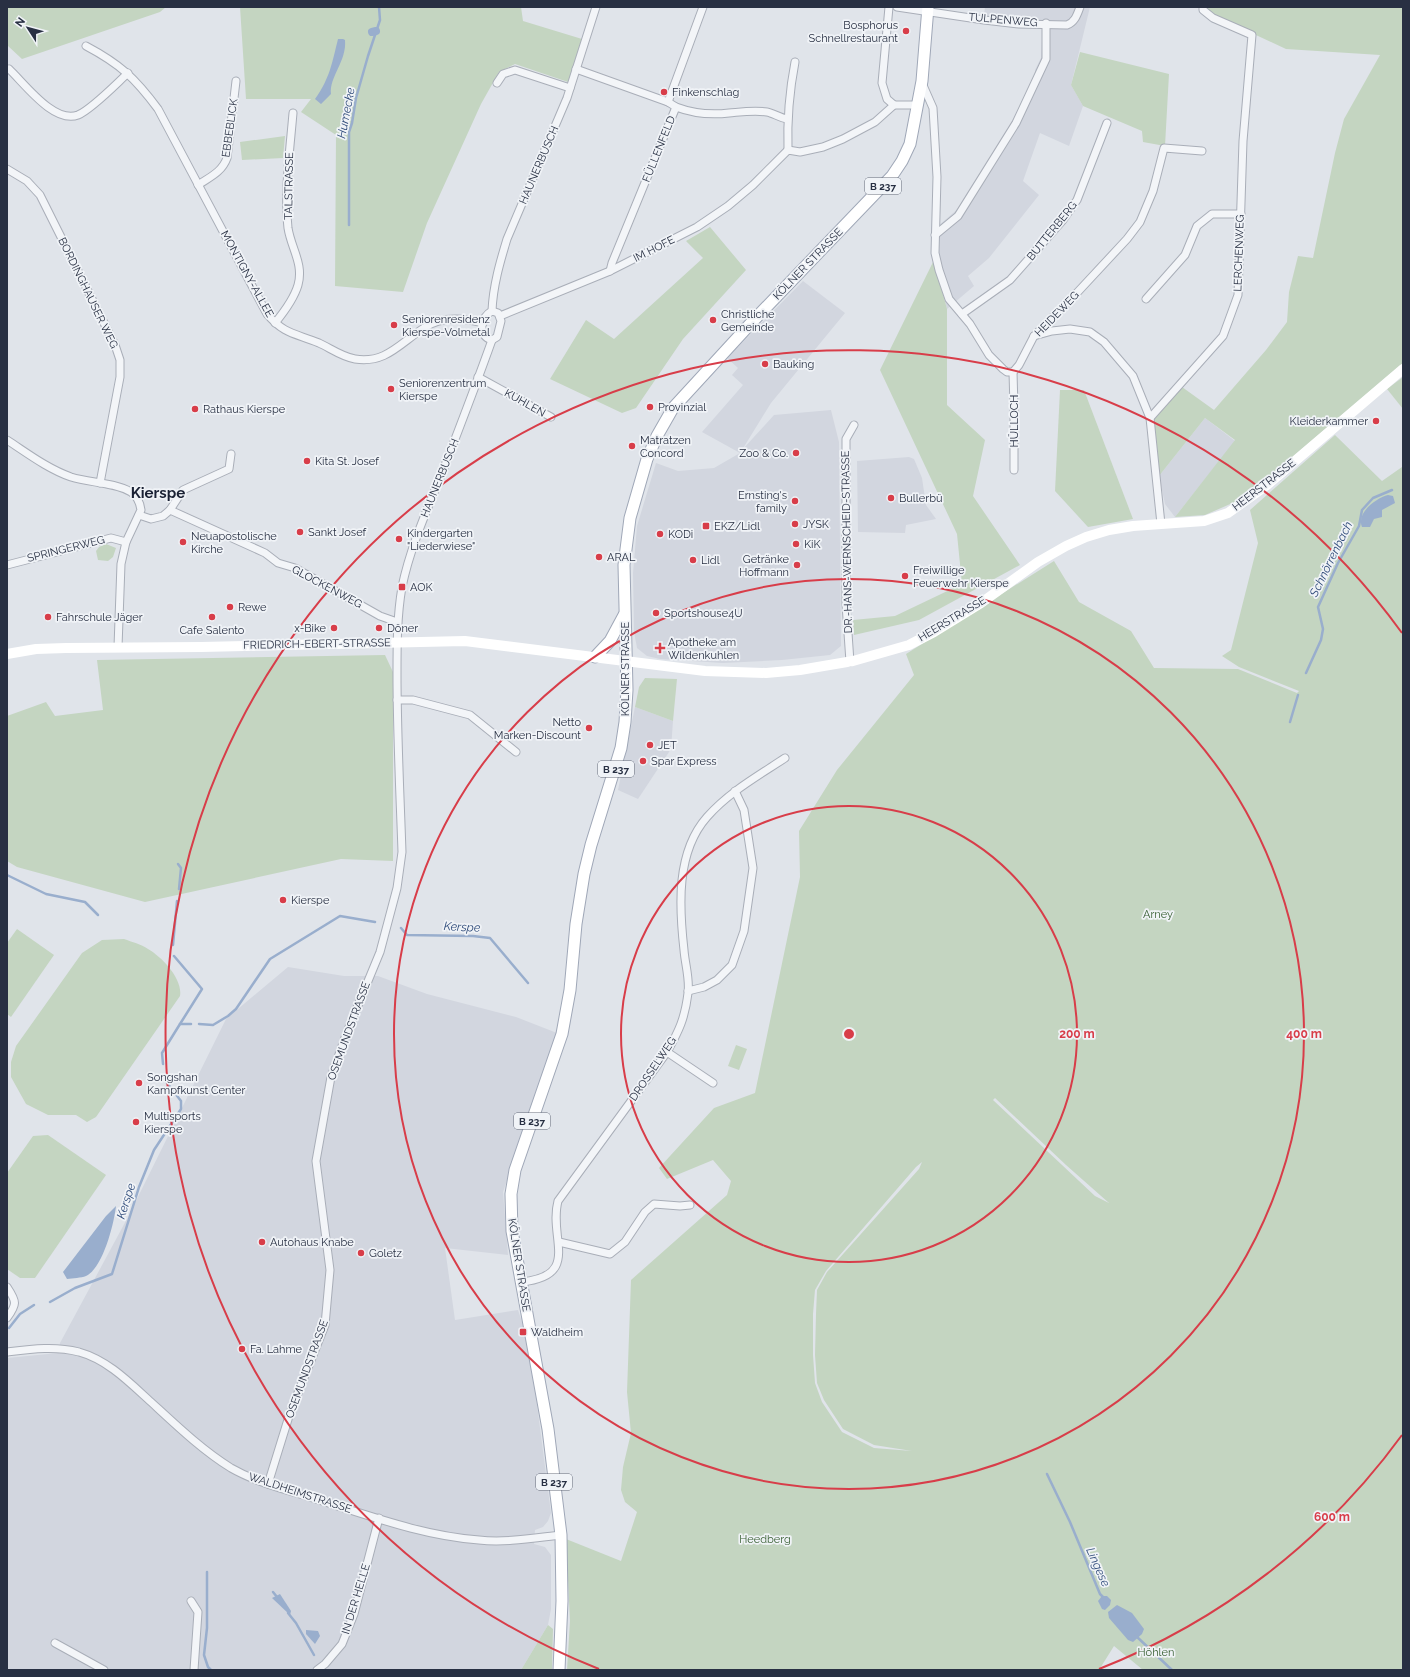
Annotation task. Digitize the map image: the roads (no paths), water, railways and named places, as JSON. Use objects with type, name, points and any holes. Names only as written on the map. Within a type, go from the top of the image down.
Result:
[{"type":"main road","name":"KÖLNER STRASSE","points":[[560,1535],[548,1429],[512,1231],[511,1194],[515,1170],[553,1064],[566,1016],[584,874],[591,845],[621,748],[625,722],[626,662],[624,565],[630,518],[645,465],[664,422],[673,408],[892,176],[902,161],[910,144],[916,105],[922,81],[928,9]]},
{"type":"main road","name":"HEERSTRASSE","points":[[626,662],[691,670],[732,673],[766,673],[800,670],[850,662],[909,645],[981,603],[1038,562],[1066,546],[1109,530],[1161,524],[1204,522],[1228,513],[1267,485],[1403,369]]},
{"type":"main road","points":[[595,657],[610,641],[625,614]]},
{"type":"main road","name":"FRIEDRICH-EBERT-STRASSE","points":[[7,654],[36,650],[118,647],[465,642],[626,662]]},
{"type":"main road","name":"B 237","points":[[559,1670],[562,1601],[560,1535]]},
{"type":"street","name":"HAUNERBUSCH","points":[[492,311],[500,260],[507,239],[570,88],[596,7]]},
{"type":"street","name":"FÜLLENFELD","points":[[610,271],[676,107],[668,102],[703,7]]},
{"type":"street","points":[[889,7],[882,83],[887,99],[894,105],[916,105]]},
{"type":"street","name":"TULPENWEG","points":[[897,7],[928,9],[1019,24],[1046,23],[1067,25],[1071,24],[1076,19],[1080,7]]},
{"type":"street","name":"LERCHENWEG","points":[[1150,418],[1223,336],[1238,296],[1243,141],[1252,35],[1214,18],[1203,10],[1203,7]]},
{"type":"street","points":[[935,235],[958,216],[1016,123],[1046,59],[1046,23]]},
{"type":"street","name":"MONTIGNY-ALLEE","points":[[86,46],[108,58],[128,73],[144,90],[158,109],[267,314],[285,331],[318,342],[354,359],[370,360],[381,358],[396,349],[425,327],[436,322],[455,319],[483,323]]},
{"type":"street","points":[[796,62],[789,90],[787,119],[788,150],[800,152],[829,144],[875,122],[894,105]]},
{"type":"street","points":[[9,69],[47,107],[55,113],[66,117],[78,114],[88,108],[128,73]]},
{"type":"street","points":[[576,69],[668,102]]},
{"type":"street","points":[[497,83],[503,74],[515,70],[570,88]]},
{"type":"street","name":"EBBEBLICK","points":[[198,185],[219,172],[224,166],[227,158],[236,81]]},
{"type":"street","points":[[922,81],[933,108],[937,177],[935,253],[948,299],[970,324],[989,354],[1003,369],[1008,372],[1013,372]]},
{"type":"street","points":[[676,107],[683,110],[709,114],[749,111],[768,112],[787,119]]},
{"type":"street","name":"TALSTRASSE","points":[[275,323],[289,304],[298,285],[300,275],[296,254],[288,230],[287,210],[293,113]]},
{"type":"street","name":"BUTTERBERG","points":[[962,314],[1010,280],[1063,220],[1077,200],[1107,123]]},
{"type":"street","name":"HEIDEWEG","points":[[1013,372],[1019,365],[1034,336],[1127,239],[1140,222],[1153,191],[1164,148],[1202,151]]},
{"type":"street","name":"IM HOFE","points":[[500,316],[610,271],[697,227],[728,206],[753,185],[788,150]]},
{"type":"street","name":"BORDINGHAUSER WEG","points":[[7,169],[27,181],[40,195],[115,345],[120,360],[120,377],[100,483]]},
{"type":"street","points":[[1146,299],[1185,255],[1197,226],[1212,214],[1240,214]]},
{"type":"street","points":[[492,311],[498,313],[500,316],[500,330],[497,337],[492,340],[487,339],[481,329],[488,313],[492,311]]},
{"type":"street","points":[[1034,336],[1052,331],[1070,329],[1090,332],[1104,342],[1133,376],[1150,418],[1161,524]]},
{"type":"street","name":"HAUNERBUSCH","points":[[397,642],[397,622],[402,588],[410,555],[492,340]]},
{"type":"street","name":"HÜLLOCH","points":[[1013,372],[1014,470]]},
{"type":"street","name":"KUHLEN","points":[[478,377],[551,417]]},
{"type":"street","name":"DR.-HANS-WERNSCHEID-STRASSE","points":[[850,662],[846,604],[846,439],[854,425]]},
{"type":"street","points":[[7,440],[50,468],[71,477],[100,483],[132,493],[137,498],[140,505],[139,515],[126,542],[121,564],[118,647]]},
{"type":"street","points":[[139,515],[151,519],[156,519],[163,516],[170,510],[183,490],[229,469],[231,454]]},
{"type":"street","name":"GLOCKENWEG","points":[[170,510],[265,553],[278,564],[295,568],[380,616],[397,622]]},
{"type":"street","name":"SPRINGERWEG","points":[[7,565],[111,538],[126,542]]},
{"type":"street","name":"OSEMUNDSTRASSE","points":[[268,1484],[290,1415],[325,1325],[327,1314],[330,1270],[316,1161],[328,1092],[347,1032],[380,952],[397,888],[402,852],[397,700],[397,642]]},
{"type":"street","points":[[397,700],[413,700],[470,715],[516,752]]},
{"type":"street","name":"DROSSELWEG","points":[[521,1282],[542,1278],[552,1272],[559,1260],[559,1242],[555,1210],[558,1201],[667,1052],[680,1028],[688,991],[682,937],[681,882],[691,841],[706,818],[723,801],[785,758]]},
{"type":"street","points":[[688,991],[704,987],[717,980],[732,965],[744,931],[753,868],[744,810],[736,791]]},
{"type":"street","points":[[667,1052],[713,1083]]},
{"type":"street","points":[[559,1242],[610,1254],[625,1242],[645,1212],[654,1204],[680,1206],[690,1205]]},
{"type":"street","points":[[7,1287],[15,1299],[15,1308],[7,1318]]},
{"type":"street","name":"WALDHEIMSTRASSE","points":[[7,1352],[41,1348],[60,1348],[80,1352],[98,1360],[128,1382],[179,1428],[217,1458],[243,1474],[268,1484],[379,1518],[443,1535],[494,1541],[560,1535]]},
{"type":"street","name":"IN DER HELLE","points":[[317,1670],[328,1667],[342,1644],[354,1614],[379,1518]]},
{"type":"street","points":[[191,1600],[198,1612],[194,1670]]},
{"type":"street","points":[[55,1643],[104,1670]]},
{"type":"water","points":[[338,39],[345,40],[345,48],[333,81],[331,94],[321,104],[315,99],[327,77]]},
{"type":"water","points":[[1388,495],[1393,496],[1395,503],[1382,510],[1382,517],[1374,519],[1370,527],[1362,527],[1362,517],[1368,507],[1378,499]]},
{"type":"water","points":[[116,1206],[107,1245],[98,1264],[86,1276],[67,1279],[63,1272],[106,1216]]},
{"type":"water","points":[[280,1594],[291,1611],[290,1615],[272,1598]]},
{"type":"water","points":[[1102,1596],[1107,1596],[1111,1600],[1110,1605],[1105,1610],[1102,1609],[1098,1601]]},
{"type":"water","points":[[1117,1605],[1132,1613],[1144,1629],[1142,1634],[1133,1642],[1128,1640],[1109,1618],[1108,1612]]},
{"type":"water","points":[[306,1630],[318,1631],[320,1636],[315,1644],[306,1634]]},
{"type":"waterway","name":"Humecke","points":[[349,225],[349,132],[356,98],[380,20],[379,7]]},
{"type":"waterway","name":"Humecke","points":[[372,32],[376,31]]},
{"type":"waterway","name":"Schnörrenbach","points":[[1306,673],[1321,640],[1323,629],[1318,607],[1338,563],[1359,526],[1362,510],[1373,498],[1392,490]]},
{"type":"waterway","name":"Schnörrenbach","points":[[1290,722],[1298,695]]},
{"type":"waterway","points":[[178,864],[181,868],[179,889]]},
{"type":"waterway","points":[[7,875],[46,894],[85,902],[98,915]]},
{"type":"waterway","points":[[173,945],[177,901]]},
{"type":"waterway","name":"Kerspe","points":[[199,1024],[213,1025],[228,1016],[236,1009],[270,959],[340,916],[375,922]]},
{"type":"waterway","name":"Kerspe","points":[[401,928],[407,935],[473,936],[490,938],[528,983]]},
{"type":"waterway","points":[[174,956],[202,989],[180,1024]]},
{"type":"waterway","name":"Kerspe","points":[[163,1064],[162,1053],[180,1024],[191,1024]]},
{"type":"waterway","name":"Kerspe","points":[[50,1302],[75,1288],[112,1274],[139,1187],[154,1150],[181,1109],[181,1101],[164,1079]]},
{"type":"waterway","name":"Kerspe","points":[[9,1328],[20,1314],[34,1305]]},
{"type":"waterway","name":"Lingese","points":[[1047,1474],[1070,1522],[1100,1594],[1104,1598]]},
{"type":"waterway","points":[[207,1572],[207,1628],[204,1655],[208,1667],[211,1670]]},
{"type":"waterway","points":[[273,1592],[277,1597]]},
{"type":"waterway","points":[[288,1613],[296,1623],[314,1655]]},
{"type":"waterway","name":"Lingese","points":[[1136,1636],[1172,1670]]},
{"type":"place","name":"Bosphorus Schnellrestaurant","points":[[906,31]]},
{"type":"place","name":"Finkenschlag","points":[[664,92]]},
{"type":"place","name":"Christliche Gemeinde","points":[[713,320]]},
{"type":"place","name":"Seniorenresidenz Kierspe-Volmetal","points":[[394,325]]},
{"type":"place","name":"Bauking","points":[[765,364]]},
{"type":"place","name":"Seniorenzentrum Kierspe","points":[[391,389]]},
{"type":"place","name":"Provinzial","points":[[650,407]]},
{"type":"place","name":"Rathaus Kierspe","points":[[195,409]]},
{"type":"place","name":"Kleiderkammer","points":[[1376,421]]},
{"type":"place","name":"Matratzen Concord","points":[[632,446]]},
{"type":"place","name":"Zoo & Co.","points":[[796,453]]},
{"type":"place","name":"Kita St. Josef","points":[[307,461]]},
{"type":"place","name":"Bullerbü","points":[[891,498]]},
{"type":"place","name":"Ernsting's family","points":[[795,501]]},
{"type":"place","name":"JYSK","points":[[795,524]]},
{"type":"place","name":"EKZ/Lidl","points":[[706,526]]},
{"type":"place","name":"Sankt Josef","points":[[300,532]]},
{"type":"place","name":"KODi","points":[[660,534]]},
{"type":"place","name":"Kindergarten \"Liederwiese\"","points":[[399,539]]},
{"type":"place","name":"Neuapostolische Kirche","points":[[183,542]]},
{"type":"place","name":"KiK","points":[[796,544]]},
{"type":"place","name":"ARAL","points":[[599,557]]},
{"type":"place","name":"Lidl","points":[[693,560]]},
{"type":"place","name":"Getränke Hoffmann","points":[[797,565]]},
{"type":"place","name":"Freiwillige Feuerwehr Kierspe","points":[[905,576]]},
{"type":"place","name":"AOK","points":[[402,587]]},
{"type":"place","name":"Rewe","points":[[230,607]]},
{"type":"place","name":"Sportshouse4U","points":[[656,613]]},
{"type":"place","name":"Fahrschule Jäger","points":[[48,617]]},
{"type":"place","name":"Cafe Salento","points":[[212,617]]},
{"type":"place","name":"x-Bike","points":[[334,628]]},
{"type":"place","name":"Döner","points":[[379,628]]},
{"type":"place","name":"Apotheke am Wildenkuhlen","points":[[660,648]]},
{"type":"place","name":"Netto Marken-Discount","points":[[589,728]]},
{"type":"place","name":"JET","points":[[650,745]]},
{"type":"place","name":"Spar Express","points":[[643,761]]},
{"type":"place","name":"Kierspe","points":[[283,900]]},
{"type":"place","name":"Songshan Kampfkunst Center","points":[[139,1083]]},
{"type":"place","name":"Multisports Kierspe","points":[[136,1122]]},
{"type":"place","name":"Autohaus Knabe","points":[[262,1242]]},
{"type":"place","name":"Goletz","points":[[361,1253]]},
{"type":"place","name":"Waldheim","points":[[523,1332]]},
{"type":"place","name":"Fa. Lahme","points":[[242,1349]]},
{"type":"district","name":"Kierspe","points":[[158,493]]},
{"type":"park label","name":"Arney","points":[[1158,914]]},
{"type":"park label","name":"Heedberg","points":[[765,1539]]},
{"type":"park label","name":"Höhlen","points":[[1156,1652]]}]
